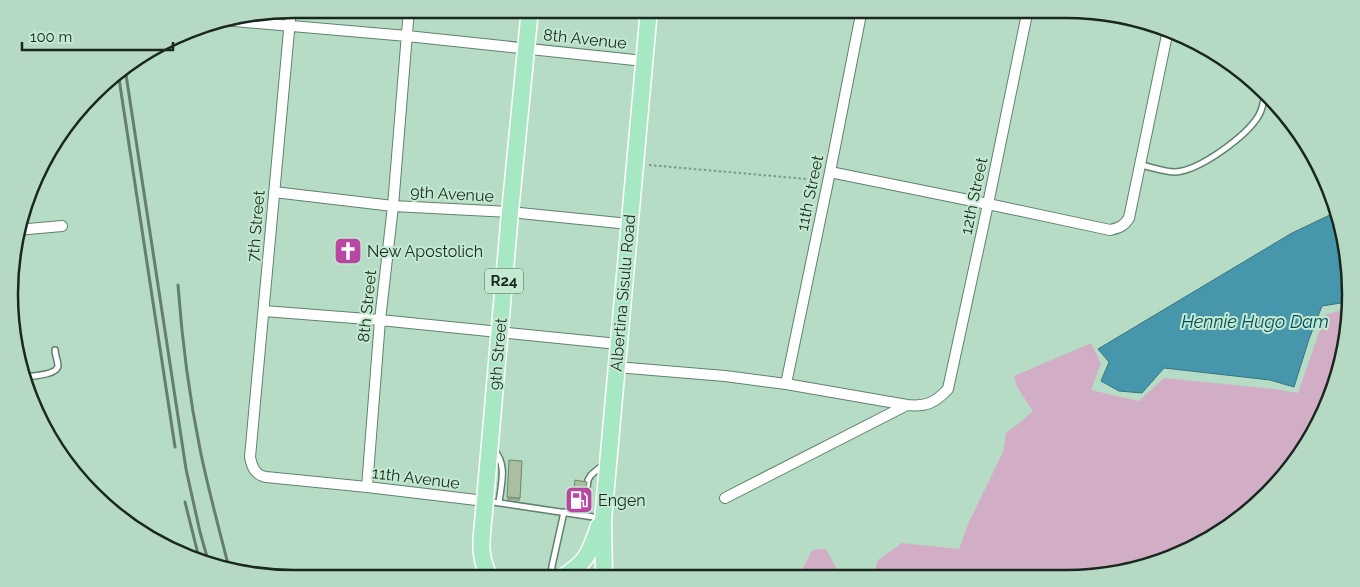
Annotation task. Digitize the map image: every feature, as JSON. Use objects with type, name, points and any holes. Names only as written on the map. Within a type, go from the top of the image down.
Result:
[{"type":"main road","name":"9th Street","points":[[486,570],[481,553],[492,502],[490,446],[529,18]]},
{"type":"main road","name":"Albertina Sisulu Road","points":[[604,570],[603,519],[647,18]]},
{"type":"main road","points":[[574,570],[590,552],[603,519]]},
{"type":"main road","points":[[479,570],[481,553]]},
{"type":"street","name":"7th Street","points":[[251,445],[290,18]]},
{"type":"street","name":"8th Street","points":[[367,487],[380,320],[393,206],[408,18]]},
{"type":"street","name":"11th Street","points":[[786,384],[860,18]]},
{"type":"street","name":"12th Street","points":[[907,406],[933,403],[948,389],[1026,18]]},
{"type":"street","name":"8th Avenue","points":[[244,22],[407,36],[644,61]]},
{"type":"street","points":[[829,176],[988,204],[1110,230],[1118,229],[1125,225],[1129,218],[1167,37]]},
{"type":"street","name":"9th Avenue","points":[[274,192],[393,206],[510,212],[629,224]]},
{"type":"street","points":[[25,229],[62,226]]},
{"type":"street","points":[[264,311],[380,320],[618,344]]},
{"type":"street","points":[[616,367],[725,376],[786,384],[907,406]]},
{"type":"street","points":[[725,498],[907,406]]},
{"type":"street","name":"11th Avenue","points":[[251,445],[250,457],[252,464],[260,476],[492,502]]},
{"type":"lane","points":[[1140,165],[1175,172],[1205,161],[1228,147],[1254,122],[1260,114],[1263,99]]},
{"type":"lane","points":[[30,376],[56,371],[58,367],[54,350]]},
{"type":"lane","points":[[584,515],[588,480],[591,475],[608,461]]},
{"type":"lane","name":"11th Avenue","points":[[492,502],[603,519]]},
{"type":"lane","points":[[552,570],[564,512]]},
{"type":"path","points":[[634,164],[829,176]]},
{"type":"shaded area","points":[[1342,310],[1337,347],[1328,382],[1306,432],[1285,462],[1262,489],[1235,512],[1204,533],[1155,555],[1103,567],[1066,570],[875,570],[878,560],[902,543],[959,549],[968,524],[1003,452],[1006,433],[1033,411],[1017,387],[1014,376],[1091,343],[1101,363],[1091,390],[1139,401],[1164,378],[1298,393],[1325,315]]},
{"type":"shaded area","points":[[826,549],[837,570],[802,570],[812,550]]},
{"type":"water","name":"Hennie Hugo Dam","points":[[1331,215],[1342,275],[1342,303],[1322,306],[1309,339],[1294,387],[1270,380],[1164,368],[1142,393],[1119,391],[1101,381],[1109,362],[1098,349],[1292,233]]},
{"type":"building","points":[[509,460],[522,461],[520,498],[507,497]]},
{"type":"building","points":[[575,480],[587,482],[584,505],[572,504]]},
{"type":"railway","points":[[126,74],[186,469],[207,555]]},
{"type":"railway","points":[[119,80],[175,447]]},
{"type":"railway","points":[[178,285],[186,367],[196,429],[206,479],[227,561]]},
{"type":"railway","points":[[185,502],[197,552]]},
{"type":"place","name":"New Apostolich","points":[[348,251]]},
{"type":"place","name":"Engen","points":[[579,500]]}]
